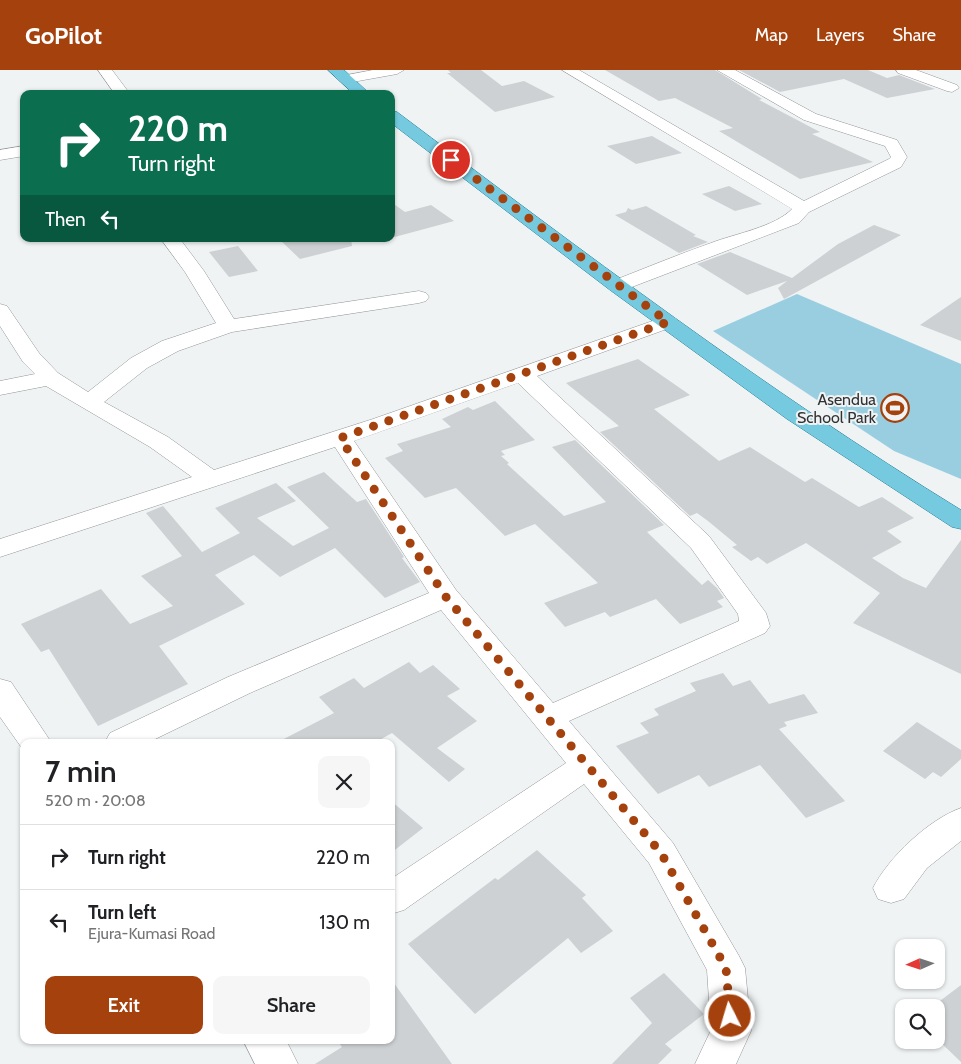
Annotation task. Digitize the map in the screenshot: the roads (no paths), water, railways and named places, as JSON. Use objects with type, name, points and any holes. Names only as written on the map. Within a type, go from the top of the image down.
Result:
[{"type":"main road","points":[[341,75],[356,90]]},
{"type":"main road","points":[[395,118],[617,286],[795,414],[961,521]]},
{"type":"street","points":[[105,70],[120,90]]},
{"type":"street","points":[[341,75],[397,70]]},
{"type":"street","points":[[569,70],[804,208]]},
{"type":"street","points":[[617,286],[793,219],[804,208],[876,174],[895,163],[899,157],[891,143],[875,136],[810,117],[724,70]]},
{"type":"street","points":[[903,70],[952,88]]},
{"type":"street","points":[[0,156],[20,152]]},
{"type":"street","points":[[172,242],[194,271],[228,326]]},
{"type":"street","points":[[90,403],[139,363],[170,346],[228,326],[419,297]]},
{"type":"street","points":[[0,310],[31,357],[50,378],[90,403],[145,433],[211,479]]},
{"type":"street","points":[[0,548],[340,438],[668,322]]},
{"type":"street","points":[[521,373],[700,542],[752,613],[755,626],[547,718]]},
{"type":"street","points":[[0,388],[50,378]]},
{"type":"street","points":[[340,438],[446,597],[661,853],[726,968],[731,1031],[715,1064]]},
{"type":"street","points":[[127,739],[239,685],[446,597]]},
{"type":"street","points":[[0,690],[16,717],[33,739]]},
{"type":"street","points":[[395,896],[586,766]]},
{"type":"street","points":[[891,888],[915,858],[961,822]]},
{"type":"street","points":[[266,1044],[278,1064]]},
{"type":"place","name":"Asendua School Park","points":[[895,408]]}]
